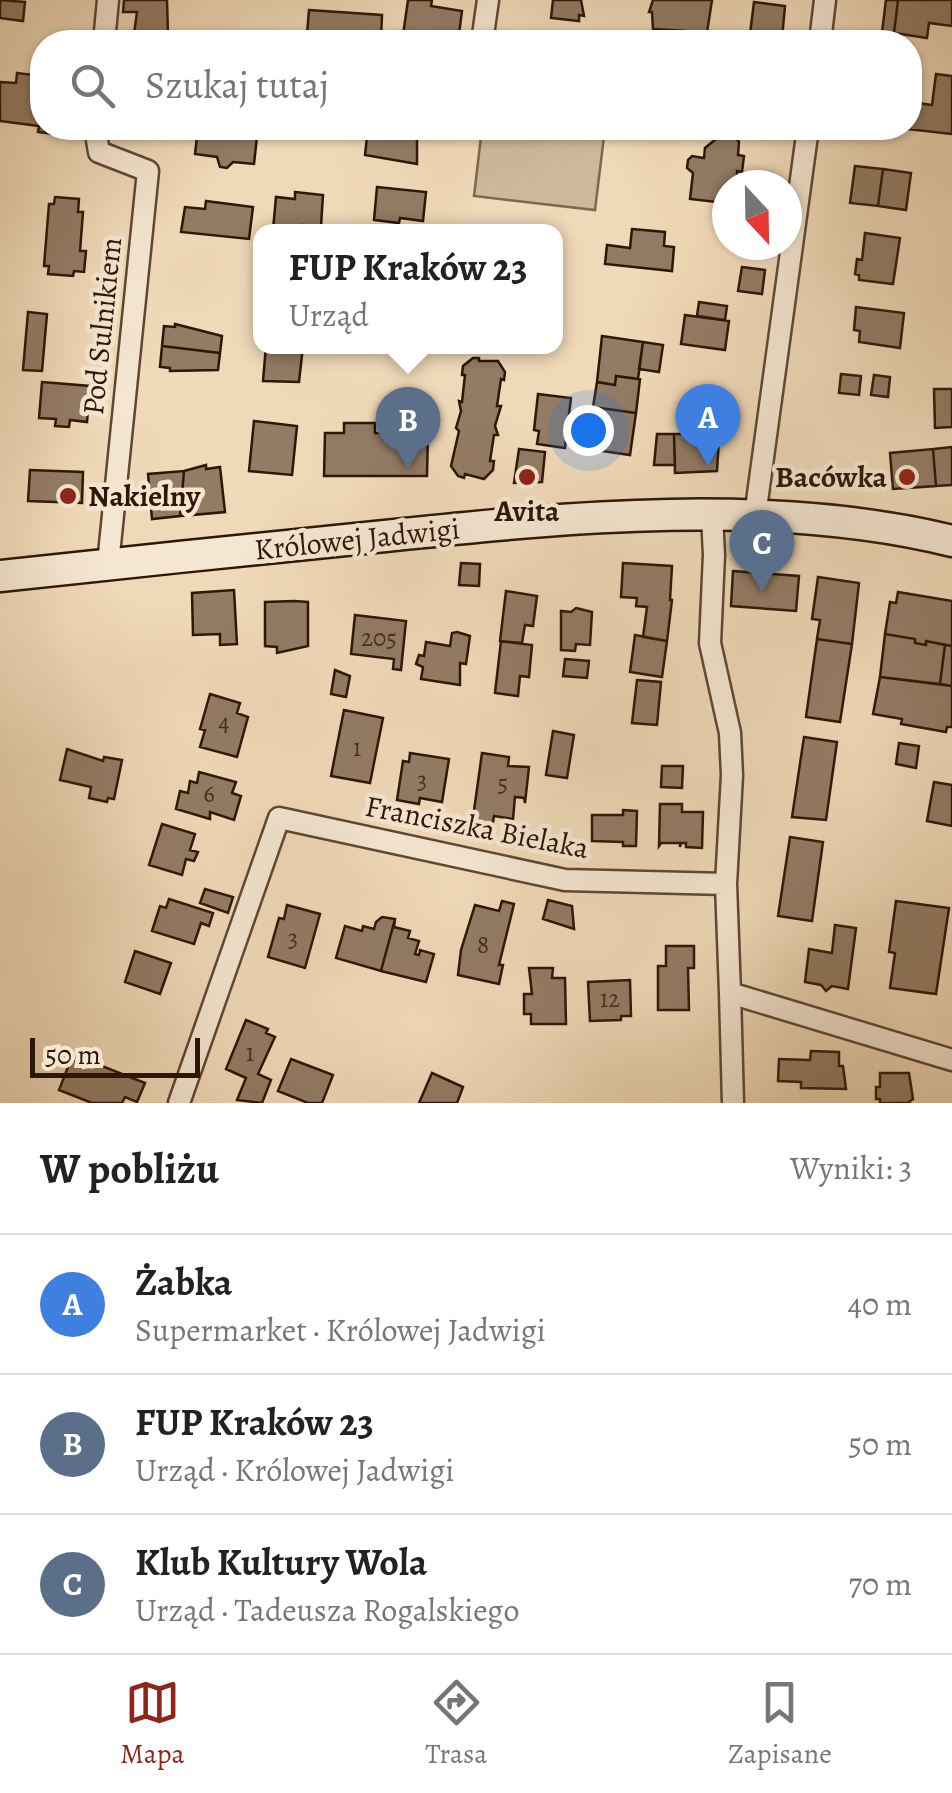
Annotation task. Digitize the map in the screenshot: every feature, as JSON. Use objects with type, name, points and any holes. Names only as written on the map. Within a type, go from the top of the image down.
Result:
[{"type":"street","points":[[105,30],[108,0]]},
{"type":"street","points":[[484,30],[488,0]]},
{"type":"street","points":[[821,30],[825,0]]},
{"type":"street","name":"Pod Sulnikiem","points":[[98,140],[99,152],[148,171],[108,564]]},
{"type":"street","points":[[755,516],[806,140]]},
{"type":"street","name":"Królowej Jadwigi","points":[[0,576],[514,524],[655,515],[755,516],[890,530],[952,541]]},
{"type":"street","points":[[712,515],[710,643],[730,733],[732,775],[726,884],[733,1103]]},
{"type":"street","name":"Franciszka Bielaka","points":[[184,1102],[279,818],[566,880],[726,884]]},
{"type":"street","points":[[730,993],[952,1060]]},
{"type":"shaded area","points":[[481,140],[604,140],[595,210],[474,196]]},
{"type":"building","points":[[0,0],[25,2],[23,21],[0,18]]},
{"type":"building","points":[[124,0],[167,0],[168,30],[135,30],[137,12],[123,12]]},
{"type":"building","points":[[408,0],[432,0],[431,6],[462,11],[460,30],[404,30]]},
{"type":"building","points":[[553,0],[581,0],[584,16],[579,15],[579,21],[551,18]]},
{"type":"building","points":[[653,0],[712,0],[707,30],[653,29],[649,12]]},
{"type":"building","points":[[886,0],[898,0],[894,30],[882,30]]},
{"type":"building","points":[[898,0],[952,0],[952,26],[929,23],[927,38],[922,37],[922,30],[894,30]]},
{"type":"building","points":[[754,2],[785,6],[783,30],[750,30]]},
{"type":"building","points":[[309,10],[382,15],[381,30],[307,30]]},
{"type":"building","points":[[17,73],[30,75],[30,125],[0,121],[0,82],[16,83]]},
{"type":"building","points":[[936,74],[952,76],[952,134],[922,131],[922,104],[932,105]]},
{"type":"building","points":[[197,140],[257,140],[254,164],[233,162],[227,168],[220,167],[217,157],[195,154]]},
{"type":"building","points":[[367,140],[417,140],[417,164],[365,155]]},
{"type":"building","points":[[715,140],[737,140],[738,155],[744,156],[742,170],[712,170],[712,201],[690,199],[693,173],[687,168],[688,160],[692,156],[704,158],[705,148]]},
{"type":"building","points":[[855,166],[883,169],[878,206],[850,203]]},
{"type":"building","points":[[883,169],[911,173],[906,210],[878,206]]},
{"type":"building","points":[[377,187],[426,192],[423,221],[374,220]]},
{"type":"building","points":[[295,192],[323,195],[321,224],[274,224],[276,197],[295,199]]},
{"type":"building","points":[[55,197],[79,199],[78,212],[83,212],[80,251],[86,251],[84,272],[74,271],[73,276],[48,274],[49,266],[44,266],[49,204],[54,204]]},
{"type":"building","points":[[206,201],[253,207],[249,239],[181,232],[185,207],[205,209]]},
{"type":"building","points":[[632,229],[665,232],[664,246],[674,247],[672,271],[605,264],[607,245],[630,248]]},
{"type":"building","points":[[865,233],[900,238],[893,284],[859,280],[855,274],[857,259],[862,260]]},
{"type":"building","points":[[742,267],[765,270],[762,294],[738,291]]},
{"type":"building","points":[[699,302],[727,306],[725,320],[697,316]]},
{"type":"building","points":[[856,307],[904,313],[900,348],[859,342],[860,331],[854,330]]},
{"type":"building","points":[[28,312],[47,314],[42,371],[23,370]]},
{"type":"building","points":[[685,315],[729,321],[725,350],[681,344]]},
{"type":"building","points":[[175,324],[222,336],[220,353],[162,346],[164,326]]},
{"type":"building","points":[[602,336],[643,342],[638,379],[616,376],[615,385],[597,382]]},
{"type":"building","points":[[643,342],[663,345],[659,372],[639,369]]},
{"type":"building","points":[[162,346],[220,353],[218,370],[170,371],[160,367]]},
{"type":"building","points":[[265,354],[302,354],[299,382],[263,381]]},
{"type":"building","points":[[473,358],[498,361],[505,372],[497,406],[501,406],[495,426],[498,435],[494,435],[490,461],[494,461],[493,470],[484,479],[458,476],[451,466],[459,431],[456,428],[461,411],[463,366]]},
{"type":"building","points":[[841,374],[861,376],[859,395],[839,393]]},
{"type":"building","points":[[874,375],[890,377],[888,397],[871,395]]},
{"type":"building","points":[[616,376],[640,379],[636,413],[593,407],[597,382],[615,385]]},
{"type":"building","points":[[42,382],[90,386],[87,422],[70,420],[69,427],[55,426],[56,419],[39,418]]},
{"type":"building","points":[[934,389],[952,389],[952,427],[935,428]]},
{"type":"building","points":[[538,394],[571,398],[565,448],[537,444],[539,431],[534,430]]},
{"type":"building","points":[[593,407],[636,413],[630,455],[588,449]]},
{"type":"building","points":[[254,421],[297,426],[292,475],[249,471]]},
{"type":"building","points":[[344,423],[375,423],[375,433],[428,433],[427,476],[324,476],[325,433],[344,433]]},
{"type":"building","points":[[693,426],[715,426],[719,439],[717,471],[675,473],[674,434],[693,434]]},
{"type":"building","points":[[657,434],[674,434],[675,465],[654,465]]},
{"type":"building","points":[[952,447],[952,485],[936,486],[933,449]]},
{"type":"building","points":[[519,449],[545,452],[542,482],[514,483]]},
{"type":"building","points":[[933,449],[936,486],[893,489],[890,453]]},
{"type":"building","points":[[206,465],[206,469],[220,467],[225,512],[180,516],[184,471]]},
{"type":"building","points":[[30,470],[83,472],[82,503],[28,501]]},
{"type":"building","points":[[184,471],[180,516],[152,519],[148,474]]},
{"type":"building","points":[[461,563],[480,564],[479,586],[459,585]]},
{"type":"building","points":[[623,563],[672,566],[667,641],[643,637],[647,607],[636,606],[637,598],[621,597]]},
{"type":"building","points":[[733,571],[799,576],[796,611],[731,606]]},
{"type":"building","points":[[818,577],[859,583],[852,644],[817,639],[820,620],[812,619]]},
{"type":"building","points":[[234,590],[237,644],[220,645],[220,634],[193,635],[192,593]]},
{"type":"building","points":[[506,591],[537,596],[533,626],[525,625],[522,643],[500,641]]},
{"type":"building","points":[[898,592],[952,601],[952,646],[926,641],[926,645],[885,634],[890,602],[896,603]]},
{"type":"building","points":[[265,602],[308,602],[308,646],[277,653],[277,647],[265,646]]},
{"type":"building","points":[[576,608],[592,612],[590,645],[576,644],[575,651],[561,650],[561,611]]},
{"type":"building","points":[[355,615],[406,621],[401,670],[393,669],[394,659],[351,654]]},
{"type":"building","points":[[452,633],[470,636],[466,664],[460,663],[460,685],[421,679],[423,667],[416,664],[419,655],[424,656],[426,642],[450,646]]},
{"type":"building","points":[[885,634],[915,639],[915,643],[945,645],[940,684],[880,677]]},
{"type":"building","points":[[635,635],[667,641],[662,677],[630,672]]},
{"type":"building","points":[[817,639],[852,644],[840,722],[806,717]]},
{"type":"building","points":[[501,641],[532,645],[529,677],[520,676],[518,696],[495,693]]},
{"type":"building","points":[[945,645],[952,646],[952,686],[940,684]]},
{"type":"building","points":[[565,659],[589,661],[587,678],[563,676]]},
{"type":"building","points":[[335,670],[350,676],[346,697],[331,694]]},
{"type":"building","points":[[880,677],[952,686],[952,727],[947,727],[946,732],[901,724],[902,719],[873,714]]},
{"type":"building","points":[[637,680],[661,682],[657,725],[632,723]]},
{"type":"building","points":[[210,694],[240,703],[237,713],[248,717],[237,757],[200,747],[205,730],[200,729]]},
{"type":"building","points":[[344,710],[383,718],[370,783],[331,776]]},
{"type":"building","points":[[553,731],[574,735],[567,778],[546,775]]},
{"type":"building","points":[[804,737],[837,742],[826,820],[792,817]]},
{"type":"building","points":[[899,743],[919,746],[916,768],[896,764]]},
{"type":"building","points":[[67,749],[103,761],[104,757],[122,760],[114,799],[108,798],[107,802],[89,798],[91,787],[60,780]]},
{"type":"building","points":[[410,753],[449,759],[442,802],[420,798],[419,804],[397,800],[403,761],[409,762]]},
{"type":"building","points":[[482,753],[509,757],[508,766],[529,767],[525,803],[524,798],[515,797],[513,819],[494,816],[492,828],[472,825]]},
{"type":"building","points":[[662,766],[683,766],[682,788],[661,787]]},
{"type":"building","points":[[199,772],[236,782],[232,793],[241,796],[234,820],[210,812],[210,819],[176,809],[180,791],[188,793],[190,781],[197,783]]},
{"type":"building","points":[[934,782],[952,785],[952,826],[927,821]]},
{"type":"building","points":[[660,804],[682,804],[682,812],[703,812],[702,848],[686,847],[686,843],[680,847],[680,843],[659,846]]},
{"type":"building","points":[[623,810],[637,811],[636,846],[592,841],[592,815],[623,815]]},
{"type":"building","points":[[162,824],[195,834],[190,850],[198,852],[194,861],[186,859],[182,875],[149,865]]},
{"type":"building","points":[[790,837],[823,842],[812,921],[778,916]]},
{"type":"building","points":[[205,889],[233,897],[228,913],[200,903]]},
{"type":"building","points":[[169,899],[213,913],[209,926],[201,923],[194,944],[152,931],[160,906],[166,908]]},
{"type":"building","points":[[548,900],[572,906],[574,929],[543,919]]},
{"type":"building","points":[[502,901],[514,904],[499,965],[503,965],[499,984],[458,975],[475,905],[499,911]]},
{"type":"building","points":[[896,901],[949,908],[936,994],[890,988],[895,953],[889,952]]},
{"type":"building","points":[[287,905],[320,914],[305,968],[268,957],[279,918],[284,919]]},
{"type":"building","points":[[382,917],[395,919],[381,971],[336,958],[345,926],[362,931],[363,926],[374,929]]},
{"type":"building","points":[[395,919],[394,927],[410,931],[408,938],[419,941],[415,954],[419,955],[420,950],[434,954],[426,982],[381,971]]},
{"type":"building","points":[[835,925],[856,928],[848,989],[832,986],[826,991],[821,985],[805,982],[809,949],[832,953]]},
{"type":"building","points":[[666,946],[694,946],[694,968],[688,968],[689,1010],[658,1010],[658,966],[666,966]]},
{"type":"building","points":[[135,951],[171,963],[160,994],[125,982]]},
{"type":"building","points":[[529,968],[553,968],[552,978],[565,978],[566,1024],[531,1024],[531,1014],[524,1014],[524,994],[532,994]]},
{"type":"building","points":[[630,980],[631,1016],[590,1021],[588,982]]},
{"type":"building","points":[[246,1020],[268,1029],[266,1033],[275,1037],[258,1074],[271,1080],[262,1103],[237,1100],[246,1078],[226,1069]]},
{"type":"building","points":[[811,1051],[839,1052],[846,1089],[801,1088],[801,1082],[778,1081],[779,1059],[810,1060]]},
{"type":"building","points":[[73,1054],[73,1060],[85,1065],[87,1060],[145,1083],[137,1102],[125,1097],[122,1103],[92,1103],[59,1090]]},
{"type":"building","points":[[291,1059],[333,1075],[322,1103],[308,1103],[278,1091]]},
{"type":"building","points":[[432,1073],[463,1087],[457,1103],[419,1103]]},
{"type":"building","points":[[880,1073],[909,1073],[913,1099],[908,1103],[880,1103],[876,1087],[880,1087]]},
{"type":"place","name":"Żabka","points":[[708,466]]},
{"type":"place","name":"FUP Kraków 23","points":[[408,469]]},
{"type":"place","name":"Avita","points":[[527,477]]},
{"type":"place","name":"Bacówka","points":[[907,477]]},
{"type":"place","name":"Nakielny","points":[[68,496]]},
{"type":"place","name":"Klub Kultury Wola","points":[[762,592]]}]
